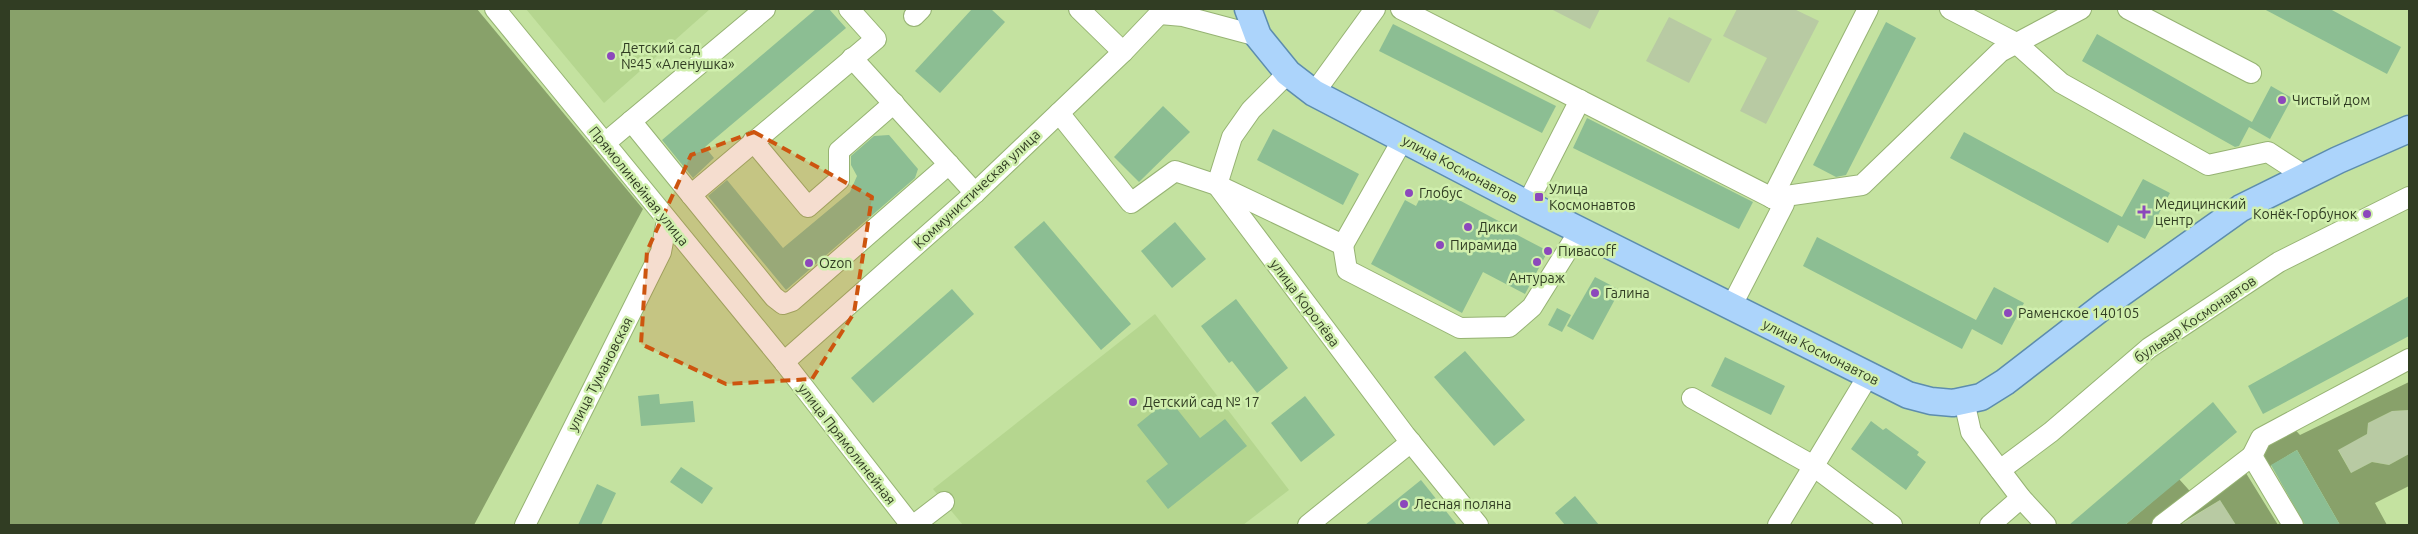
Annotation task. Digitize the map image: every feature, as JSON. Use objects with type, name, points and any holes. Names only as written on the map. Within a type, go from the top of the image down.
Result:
[{"type":"main road","name":"улица Космонавтов","points":[[1248,9],[1258,36],[1288,73],[1314,92],[1528,204],[1868,376],[1908,395],[1931,401],[1964,401],[1981,397],[2005,382],[2106,304],[2241,208],[2305,176],[2409,129]]},
{"type":"street","name":"Прямолинейная улица","points":[[495,9],[784,362]]},
{"type":"street","points":[[605,143],[765,9]]},
{"type":"street","points":[[691,195],[876,39],[849,9]]},
{"type":"street","points":[[1079,9],[1123,52]]},
{"type":"street","points":[[1314,92],[1375,9]]},
{"type":"street","points":[[1401,9],[1784,204],[1731,307]]},
{"type":"street","points":[[1772,198],[1868,9]]},
{"type":"street","points":[[1950,9],[2016,43],[2061,83],[2208,165],[2268,152],[2305,176]]},
{"type":"street","points":[[1772,198],[1862,185],[2000,52],[2081,9]]},
{"type":"street","points":[[2128,9],[2251,73]]},
{"type":"street","points":[[1162,11],[1258,36]]},
{"type":"street","name":"Коммунистическая улица","points":[[784,362],[975,193],[1123,52],[1162,11]]},
{"type":"street","points":[[852,58],[975,193]]},
{"type":"street","points":[[1217,185],[1232,137],[1251,110],[1288,73]]},
{"type":"street","points":[[1528,204],[1580,100]]},
{"type":"street","points":[[753,142],[808,208],[839,180],[839,152],[894,103]]},
{"type":"street","points":[[1059,114],[1131,203],[1176,172],[1217,185],[1343,245]]},
{"type":"street","points":[[631,121],[774,297],[783,304],[792,301],[949,164]]},
{"type":"street","points":[[1403,139],[1343,245],[1346,270],[1460,328],[1509,327],[1532,307],[1580,230]]},
{"type":"street","name":"улица Королёва","points":[[1217,185],[1411,442],[1478,525]]},
{"type":"street","name":"бульвар Космонавтов","points":[[2000,470],[2051,432],[2149,348],[2279,262],[2398,201],[2409,198]]},
{"type":"street","name":"улица Тумановская","points":[[525,525],[661,252],[667,220]]},
{"type":"street","points":[[2162,525],[2252,456],[2261,438],[2409,358]]},
{"type":"street","name":"улица Прямолинейная","points":[[784,362],[912,525]]},
{"type":"street","points":[[1778,525],[1868,376]]},
{"type":"street","points":[[1692,398],[1812,466],[1892,525]]},
{"type":"street","points":[[1964,401],[1971,432],[2021,498],[2046,525]]},
{"type":"street","points":[[1308,525],[1411,442]]},
{"type":"street","points":[[2252,456],[2293,525]]},
{"type":"street","points":[[1990,525],[2021,498]]},
{"type":"street","points":[[912,525],[944,502]]},
{"type":"highlighted area","points":[[754,132],[872,197],[854,313],[812,379],[726,384],[641,344],[647,251],[691,155]]},
{"type":"shaded area","points":[[9,9],[477,9],[643,209],[474,525],[9,525]]},
{"type":"shaded area","name":"Детский сад №45 «Аленушка»","points":[[526,9],[710,9],[604,103]]},
{"type":"shaded area","points":[[1551,9],[1600,9],[1590,29]]},
{"type":"shaded area","points":[[1737,9],[1794,9],[1819,21],[1766,124],[1740,111],[1767,58],[1723,36]]},
{"type":"shaded area","points":[[1669,17],[1712,39],[1689,83],[1646,61]]},
{"type":"shaded area","name":"Детский сад № 17","points":[[1155,314],[1289,490],[1243,525],[963,525],[933,489]]},
{"type":"shaded area","points":[[2409,382],[2409,410],[2392,411],[2368,423],[2367,434],[2338,450],[2351,473],[2372,462],[2389,465],[2409,454],[2409,486],[2375,503],[2387,525],[2340,525],[2297,450],[2267,468],[2261,438],[2288,422],[2300,435]]},
{"type":"shaded area","points":[[2409,410],[2409,454],[2389,465],[2372,462],[2351,473],[2338,449],[2367,434],[2368,423],[2392,411]]},
{"type":"shaded area","points":[[2241,465],[2278,525],[2236,525],[2220,500],[2182,523],[2183,525],[2125,525],[2179,479],[2197,499]]},
{"type":"shaded area","points":[[2220,500],[2236,525],[2182,524]]},
{"type":"building","points":[[816,9],[829,9],[846,28],[705,147],[714,158],[693,178],[662,140]]},
{"type":"building","points":[[972,9],[991,9],[1005,22],[940,93],[915,71]]},
{"type":"building","points":[[2264,9],[2330,9],[2401,47],[2387,74]]},
{"type":"building","points":[[1886,22],[1916,38],[1846,175],[1836,177],[1813,165]]},
{"type":"building","points":[[1393,24],[1556,106],[1542,133],[1379,51]]},
{"type":"building","points":[[2097,34],[2252,122],[2271,86],[2292,98],[2270,139],[2249,127],[2239,146],[2235,147],[2082,61]]},
{"type":"building","points":[[1163,106],[1190,132],[1139,182],[1114,157]]},
{"type":"building","points":[[1587,118],[1753,202],[1739,229],[1573,148]]},
{"type":"building","points":[[1273,129],[1359,174],[1343,205],[1257,160]]},
{"type":"building","points":[[1964,132],[2122,217],[2143,179],[2170,193],[2145,239],[2118,225],[2108,243],[1950,158]]},
{"type":"building","points":[[889,135],[918,169],[915,178],[786,290],[708,196],[727,180],[783,248],[850,192],[857,176],[851,165],[851,156],[874,136]]},
{"type":"building","name":"Пирамида","points":[[1442,191],[1508,226],[1506,229],[1548,251],[1525,294],[1483,272],[1462,313],[1371,264],[1405,200],[1416,206],[1423,192],[1437,200]]},
{"type":"building","points":[[1044,221],[1131,324],[1101,350],[1014,247]]},
{"type":"building","points":[[1175,222],[1206,259],[1172,288],[1141,251]]},
{"type":"building","points":[[1817,237],[1976,320],[1994,287],[2024,303],[2002,345],[1972,329],[1962,349],[1803,266]]},
{"type":"building","points":[[1595,277],[1620,290],[1593,340],[1567,326]]},
{"type":"building","points":[[952,289],[974,314],[873,403],[851,378]]},
{"type":"building","points":[[2409,296],[2409,336],[2263,414],[2248,386]]},
{"type":"building","points":[[1236,299],[1288,368],[1257,393],[1232,361],[1229,363],[1201,326]]},
{"type":"building","points":[[1557,308],[1571,315],[1562,332],[1548,325]]},
{"type":"building","points":[[1465,351],[1525,420],[1494,446],[1434,377]]},
{"type":"building","points":[[1725,357],[1785,386],[1771,415],[1711,386]]},
{"type":"building","points":[[659,394],[660,404],[693,401],[695,422],[641,426],[638,396]]},
{"type":"building","points":[[1305,396],[1335,435],[1301,462],[1271,423]]},
{"type":"building","points":[[1169,399],[1200,438],[1225,419],[1247,446],[1168,509],[1146,481],[1168,464],[1137,425]]},
{"type":"building","points":[[2213,402],[2237,432],[2125,525],[2069,525]]},
{"type":"building","points":[[1871,421],[1883,430],[1886,428],[1919,452],[1917,455],[1926,462],[1906,490],[1851,449]]},
{"type":"building","points":[[2297,450],[2340,525],[2305,525],[2271,465]]},
{"type":"building","points":[[681,467],[713,488],[702,504],[670,482]]},
{"type":"building","name":"Лесная поляна","points":[[1421,480],[1457,525],[1365,525]]},
{"type":"building","points":[[597,484],[616,493],[601,525],[578,525]]},
{"type":"building","points":[[1575,496],[1599,525],[1565,525],[1555,513]]},
{"type":"place","name":"Детский сад №45 «Аленушка»","points":[[611,56]]},
{"type":"place","name":"Чистый дом","points":[[2282,100]]},
{"type":"place","name":"Глобус","points":[[1409,193]]},
{"type":"place","name":"Улица Космонавтов","points":[[1539,197]]},
{"type":"place","name":"Медицинский центр","points":[[2144,212]]},
{"type":"place","name":"Конёк-Горбунок","points":[[2367,214]]},
{"type":"place","name":"Дикси","points":[[1468,227]]},
{"type":"place","name":"Пирамида","points":[[1440,245]]},
{"type":"place","name":"Пивасоff","points":[[1548,251]]},
{"type":"place","name":"Антураж","points":[[1537,262]]},
{"type":"place","name":"Ozon","points":[[809,263]]},
{"type":"place","name":"Галина","points":[[1595,293]]},
{"type":"place","name":"Раменское 140105","points":[[2008,313]]},
{"type":"place","name":"Детский сад № 17","points":[[1133,402]]},
{"type":"place","name":"Лесная поляна","points":[[1404,504]]}]
